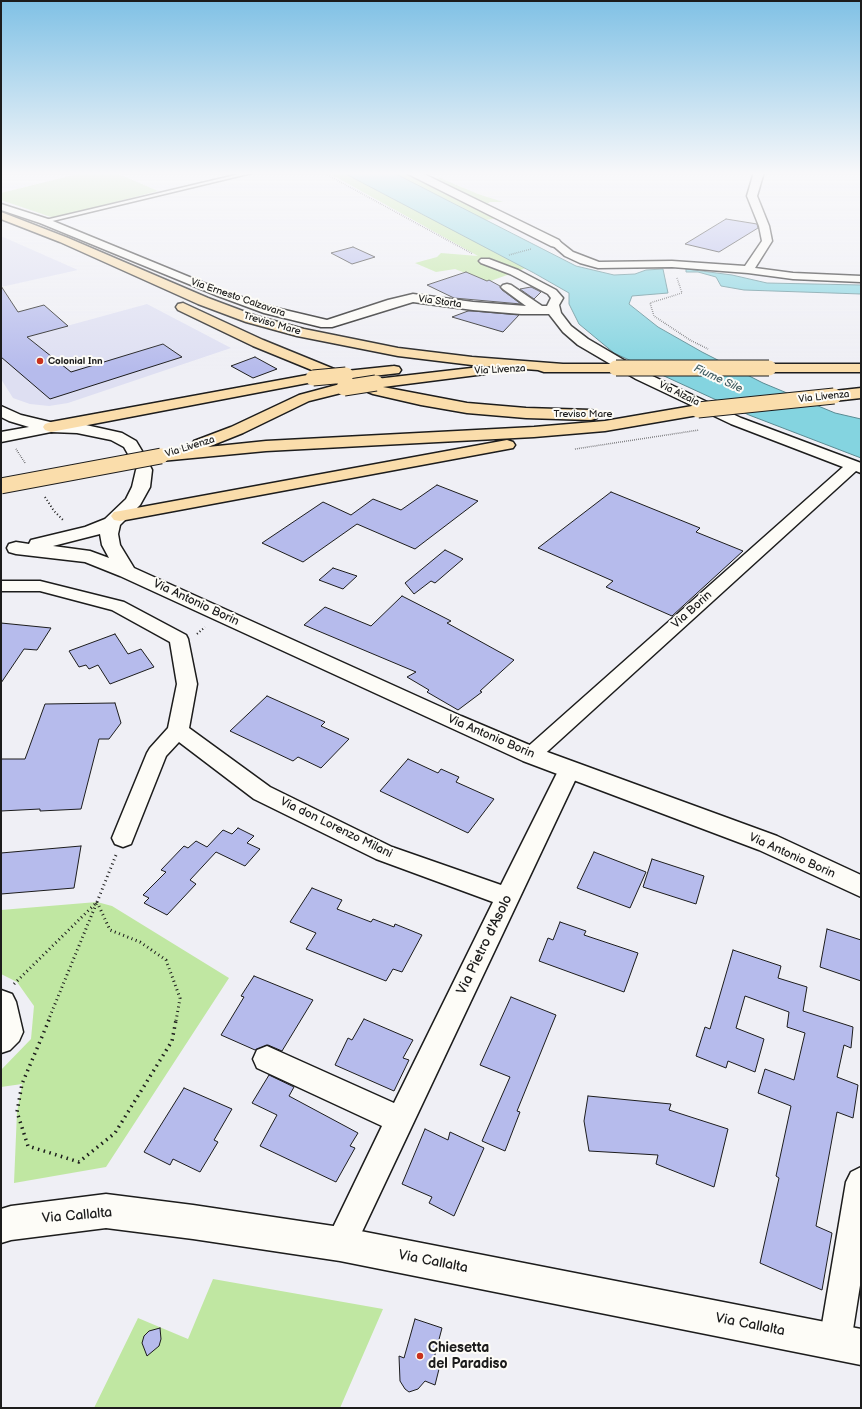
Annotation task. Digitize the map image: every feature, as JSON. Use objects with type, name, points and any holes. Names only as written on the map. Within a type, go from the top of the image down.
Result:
[{"type":"highway","points":[[30,238],[118,276]]},
{"type":"highway","name":"Treviso Mare","points":[[58,238],[175,290],[251,319],[309,334],[398,352],[472,361],[559,368]]},
{"type":"highway","name":"Treviso Mare","points":[[165,299],[258,343],[329,372]]},
{"type":"highway","points":[[51,427],[312,378],[345,381],[384,371],[529,366]]},
{"type":"highway","name":"Via Livenza","points":[[161,456],[209,442],[304,398],[345,381],[374,386],[460,372],[559,368],[861,368]]},
{"type":"highway","name":"Treviso Mare","points":[[374,386],[414,398],[467,408],[526,413],[595,415],[698,410]]},
{"type":"highway","name":"Via Livenza","points":[[161,456],[266,446],[534,432],[605,426],[698,410],[861,393]]},
{"type":"highway","points":[[116,520],[495,447],[593,431],[605,426]]},
{"type":"highway","points":[[1,486],[161,456]]},
{"type":"main road","points":[[544,238],[555,243]]},
{"type":"main road","points":[[1,412],[15,418],[51,427],[77,428],[116,436],[130,444],[134,451]]},
{"type":"main road","points":[[4,436],[51,427]]},
{"type":"main road","points":[[127,572],[111,545],[109,534],[116,520],[134,501],[141,487],[144,470]]},
{"type":"main road","points":[[8,549],[79,534],[116,520]]},
{"type":"main road","name":"Via Antonio Borin","points":[[8,549],[69,553],[90,557],[127,572],[453,721],[531,755],[768,844],[861,887]]},
{"type":"main road","name":"Via Callalta","points":[[1,1226],[11,1223],[106,1211],[193,1222],[340,1244],[848,1344]]},
{"type":"street","name":"Via Ernesto Calzavara","points":[[85,238],[222,294],[268,310],[321,323]]},
{"type":"street","points":[[748,270],[767,241],[766,238]]},
{"type":"street","points":[[555,243],[569,254],[584,261],[612,266],[672,264],[748,270],[793,276],[861,279]]},
{"type":"street","name":"Via Alzaia","points":[[485,261],[514,272],[552,292],[557,298],[553,305],[555,314],[567,329],[583,342],[641,376],[729,418],[857,467]]},
{"type":"street","points":[[532,281],[507,287],[539,310]]},
{"type":"street","name":"Via Storta","points":[[321,323],[328,324],[392,303],[413,298],[473,306],[554,310]]},
{"type":"street","name":"Via Borin","points":[[531,755],[857,467]]},
{"type":"street","points":[[1,586],[40,586],[118,606],[179,639],[187,684],[178,731],[157,753],[123,838]]},
{"type":"street","name":"Via don Lorenzo Milani","points":[[178,731],[270,796],[384,853],[508,897]]},
{"type":"street","name":"Via Pietro d'Asolo","points":[[340,1244],[569,770]]},
{"type":"street","points":[[1,1041],[10,1032],[3,1002],[6,993]]},
{"type":"street","points":[[267,1059],[400,1120]]},
{"type":"street","points":[[848,1344],[861,1182]]},
{"type":"path","points":[[442,238],[485,261]]},
{"type":"path","points":[[507,255],[535,248]]},
{"type":"path","points":[[575,449],[711,428],[729,418]]},
{"type":"path","points":[[4,436],[27,467]]},
{"type":"path","points":[[42,492],[54,511],[79,534]]},
{"type":"path","points":[[180,646],[222,615]]},
{"type":"path","points":[[97,902],[110,930],[140,942],[166,960],[180,998],[172,1041],[138,1098],[115,1133],[79,1162],[28,1146],[17,1112],[22,1084],[123,838]]},
{"type":"path","points":[[6,993],[97,902]]},
{"type":"shaded area","points":[[1,238],[5,238],[78,270],[1,287]]},
{"type":"shaded area","points":[[147,304],[231,348],[68,403],[49,406],[30,404],[13,398],[1,379],[1,344]]},
{"type":"green space","points":[[445,238],[468,238],[526,268],[488,282],[455,269],[436,272],[415,263],[437,257],[441,253],[478,256]]},
{"type":"green space","points":[[97,902],[112,906],[229,978],[106,1167],[14,1183],[17,1112],[22,1084],[1,1087],[1,1070],[31,1039],[34,1006],[17,982],[1,974],[1,910]]},
{"type":"green space","points":[[213,1279],[383,1309],[340,1408],[94,1408],[138,1318],[188,1339]]},
{"type":"water","name":"Fiume Sile","points":[[467,238],[521,238],[576,266],[614,275],[635,274],[646,270],[663,269],[668,293],[632,296],[629,304],[658,327],[702,352],[763,383],[835,413],[861,419],[861,458],[749,415],[614,353],[579,324],[569,304],[569,293]]},
{"type":"water","points":[[686,269],[732,275],[767,283],[861,285],[861,294],[744,290],[721,286],[716,277],[698,272],[686,272]]},
{"type":"building","points":[[695,238],[742,238],[719,252],[685,244]]},
{"type":"building","points":[[353,247],[375,257],[352,264],[331,253]]},
{"type":"building","points":[[466,272],[487,281],[489,280],[500,286],[502,290],[521,304],[454,298],[427,285]]},
{"type":"building","points":[[1,286],[18,312],[44,305],[68,326],[27,337],[71,372],[163,344],[182,357],[50,399],[1,357]]},
{"type":"building","points":[[531,287],[541,292],[534,299],[520,289]]},
{"type":"building","points":[[468,311],[519,315],[503,332],[452,317]]},
{"type":"building","points":[[255,357],[277,369],[253,378],[231,366]]},
{"type":"building","points":[[437,485],[478,501],[415,549],[357,524],[303,562],[262,543],[323,502],[351,515],[373,499],[401,510]]},
{"type":"building","points":[[611,492],[700,528],[696,532],[743,551],[672,616],[606,587],[613,581],[538,548]]},
{"type":"building","points":[[445,550],[463,559],[435,583],[431,581],[414,594],[405,583]]},
{"type":"building","points":[[333,568],[357,576],[343,589],[319,580]]},
{"type":"building","points":[[402,596],[451,621],[447,623],[514,660],[480,691],[482,692],[458,710],[427,692],[429,690],[407,677],[416,672],[304,625],[325,607],[371,626]]},
{"type":"building","points":[[1,623],[51,628],[37,650],[24,649],[1,683]]},
{"type":"building","points":[[115,634],[128,654],[141,649],[154,667],[110,684],[98,665],[89,669],[86,665],[79,667],[69,651]]},
{"type":"building","points":[[267,696],[325,722],[321,726],[349,739],[321,768],[298,757],[293,761],[230,731]]},
{"type":"building","points":[[115,703],[121,723],[109,739],[99,739],[81,809],[1,811],[1,759],[25,759],[45,704]]},
{"type":"building","points":[[408,759],[438,773],[441,769],[459,777],[456,782],[494,799],[468,833],[380,791]]},
{"type":"building","points":[[238,828],[254,836],[247,843],[260,849],[245,866],[216,852],[190,880],[196,884],[167,915],[144,903],[149,898],[143,895],[166,872],[161,870],[184,846],[188,848],[196,841],[207,847],[223,830],[232,834]]},
{"type":"building","points":[[81,846],[74,888],[1,894],[1,853]]},
{"type":"building","points":[[594,852],[646,872],[630,908],[577,888]]},
{"type":"building","points":[[652,859],[704,876],[696,904],[643,887]]},
{"type":"building","points":[[312,888],[342,900],[337,909],[371,922],[373,919],[394,927],[395,924],[422,935],[402,972],[393,969],[386,981],[306,949],[316,933],[290,922]]},
{"type":"building","points":[[560,922],[586,931],[584,935],[638,953],[624,992],[539,961],[548,938],[553,940]]},
{"type":"building","points":[[827,929],[861,940],[861,981],[820,967]]},
{"type":"building","points":[[733,950],[781,966],[778,978],[807,987],[803,1011],[853,1027],[851,1048],[844,1045],[837,1077],[858,1085],[853,1118],[837,1112],[816,1226],[832,1233],[822,1290],[760,1263],[779,1178],[776,1176],[791,1106],[758,1093],[765,1069],[794,1080],[805,1033],[787,1027],[789,1012],[745,996],[736,1028],[764,1039],[755,1072],[728,1061],[726,1068],[696,1056],[705,1027],[710,1029]]},
{"type":"building","points":[[254,976],[313,1000],[282,1051],[268,1045],[255,1050],[221,1035],[244,997],[241,996]]},
{"type":"building","points":[[511,997],[556,1015],[517,1111],[520,1112],[505,1151],[482,1141],[510,1077],[480,1065]]},
{"type":"building","points":[[364,1019],[413,1040],[403,1058],[409,1060],[394,1091],[335,1065],[348,1038],[352,1040]]},
{"type":"building","points":[[269,1075],[294,1087],[289,1096],[358,1133],[350,1146],[355,1148],[336,1182],[260,1146],[277,1115],[252,1103]]},
{"type":"building","points":[[184,1088],[232,1109],[214,1140],[218,1142],[200,1172],[173,1159],[170,1165],[144,1152]]},
{"type":"building","points":[[588,1096],[671,1104],[669,1110],[728,1129],[714,1187],[656,1164],[658,1155],[589,1151],[584,1121]]},
{"type":"building","points":[[425,1129],[448,1140],[450,1132],[484,1148],[454,1216],[429,1203],[432,1197],[402,1184]]},
{"type":"building","name":"Chiesetta del Paradiso","points":[[415,1319],[442,1328],[432,1366],[439,1369],[435,1385],[425,1381],[418,1389],[409,1392],[400,1381],[399,1356],[404,1358]]},
{"type":"building","points":[[160,1328],[161,1339],[159,1346],[147,1356],[142,1343],[144,1336],[149,1331]]},
{"type":"place","name":"Colonial Inn","points":[[40,361]]},
{"type":"place","name":"Chiesetta del Paradiso","points":[[420,1356]]}]
